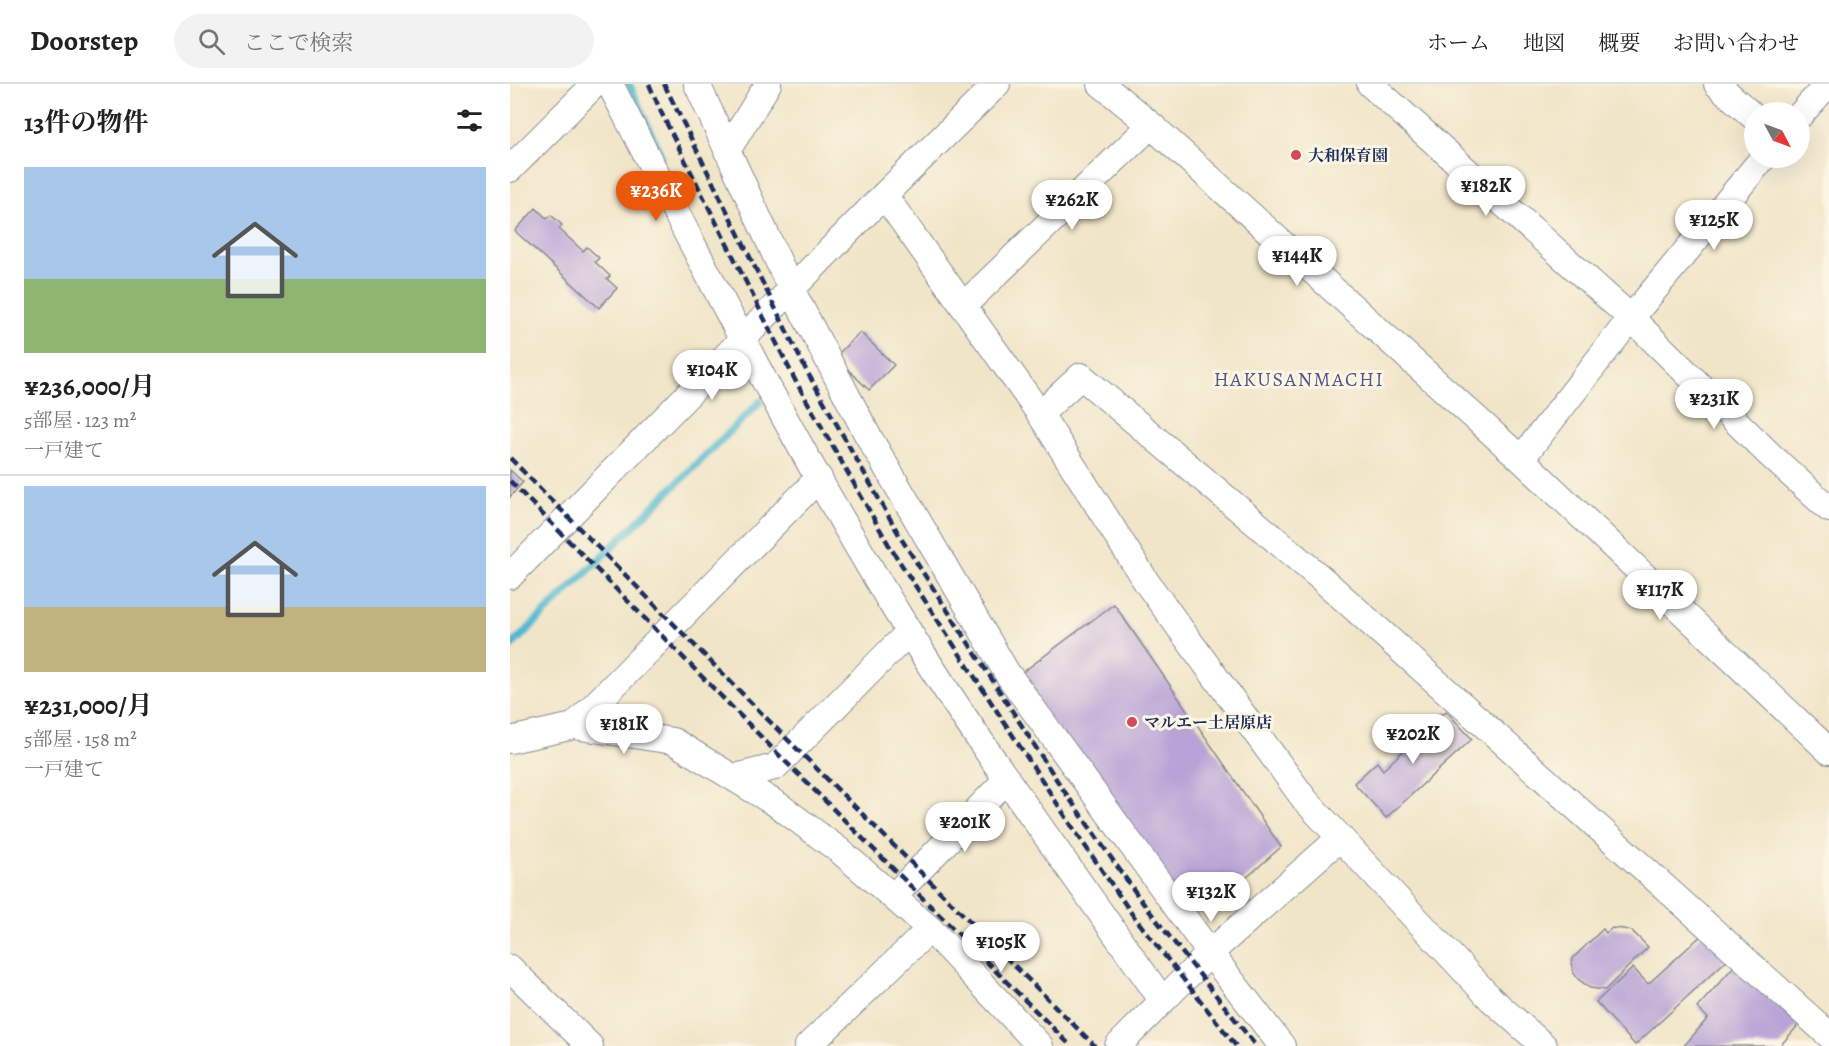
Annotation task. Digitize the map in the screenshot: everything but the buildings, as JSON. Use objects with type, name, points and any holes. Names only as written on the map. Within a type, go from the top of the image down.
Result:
[{"type":"street","points":[[510,169],[595,84]]},
{"type":"street","points":[[610,84],[742,340],[909,632],[1007,779],[1162,999]]},
{"type":"street","points":[[697,84],[791,289],[867,434],[1007,673],[1210,953],[1282,1046]]},
{"type":"street","points":[[728,151],[768,84]]},
{"type":"street","points":[[510,576],[884,195],[997,84]]},
{"type":"street","points":[[1101,84],[1151,125],[1521,459],[1829,751]]},
{"type":"street","points":[[1370,84],[1631,318],[1770,455],[1829,509]]},
{"type":"street","points":[[1718,84],[1744,108]]},
{"type":"street","points":[[1810,104],[1828,84]]},
{"type":"street","points":[[963,306],[1151,125]]},
{"type":"street","points":[[1521,459],[1631,318],[1755,168]]},
{"type":"street","points":[[884,195],[1040,414],[1147,582],[1305,800],[1491,999],[1544,1046]]},
{"type":"street","points":[[1040,414],[1082,376],[1322,579],[1829,1035]]},
{"type":"street","points":[[574,726],[819,478]]},
{"type":"street","points":[[735,777],[775,767],[909,632]]},
{"type":"street","points":[[510,740],[574,726],[674,741],[778,805],[840,851],[930,929],[1040,1046]]},
{"type":"street","points":[[893,897],[1007,779]]},
{"type":"street","points":[[1118,1046],[1210,953],[1340,838]]},
{"type":"street","points":[[814,1044],[930,929]]},
{"type":"street","points":[[510,968],[590,1046]]},
{"type":"waterway","points":[[629,84],[661,156]]},
{"type":"waterway","points":[[510,647],[760,402]]},
{"type":"railway","points":[[649,84],[795,380],[890,547],[1077,834],[1132,914],[1236,1046]]},
{"type":"railway","points":[[664,84],[805,368],[902,540],[1062,788],[1143,903],[1256,1046]]},
{"type":"railway","points":[[510,458],[785,737],[1095,1046]]},
{"type":"railway","points":[[510,481],[773,749],[1071,1046]]},
{"type":"place","name":"大和保育園","points":[[1296,155]]},
{"type":"place","name":"マルエー土居原店","points":[[1132,722]]},
{"type":"district","name":"HAKUSANMACHI","points":[[1299,379]]}]
